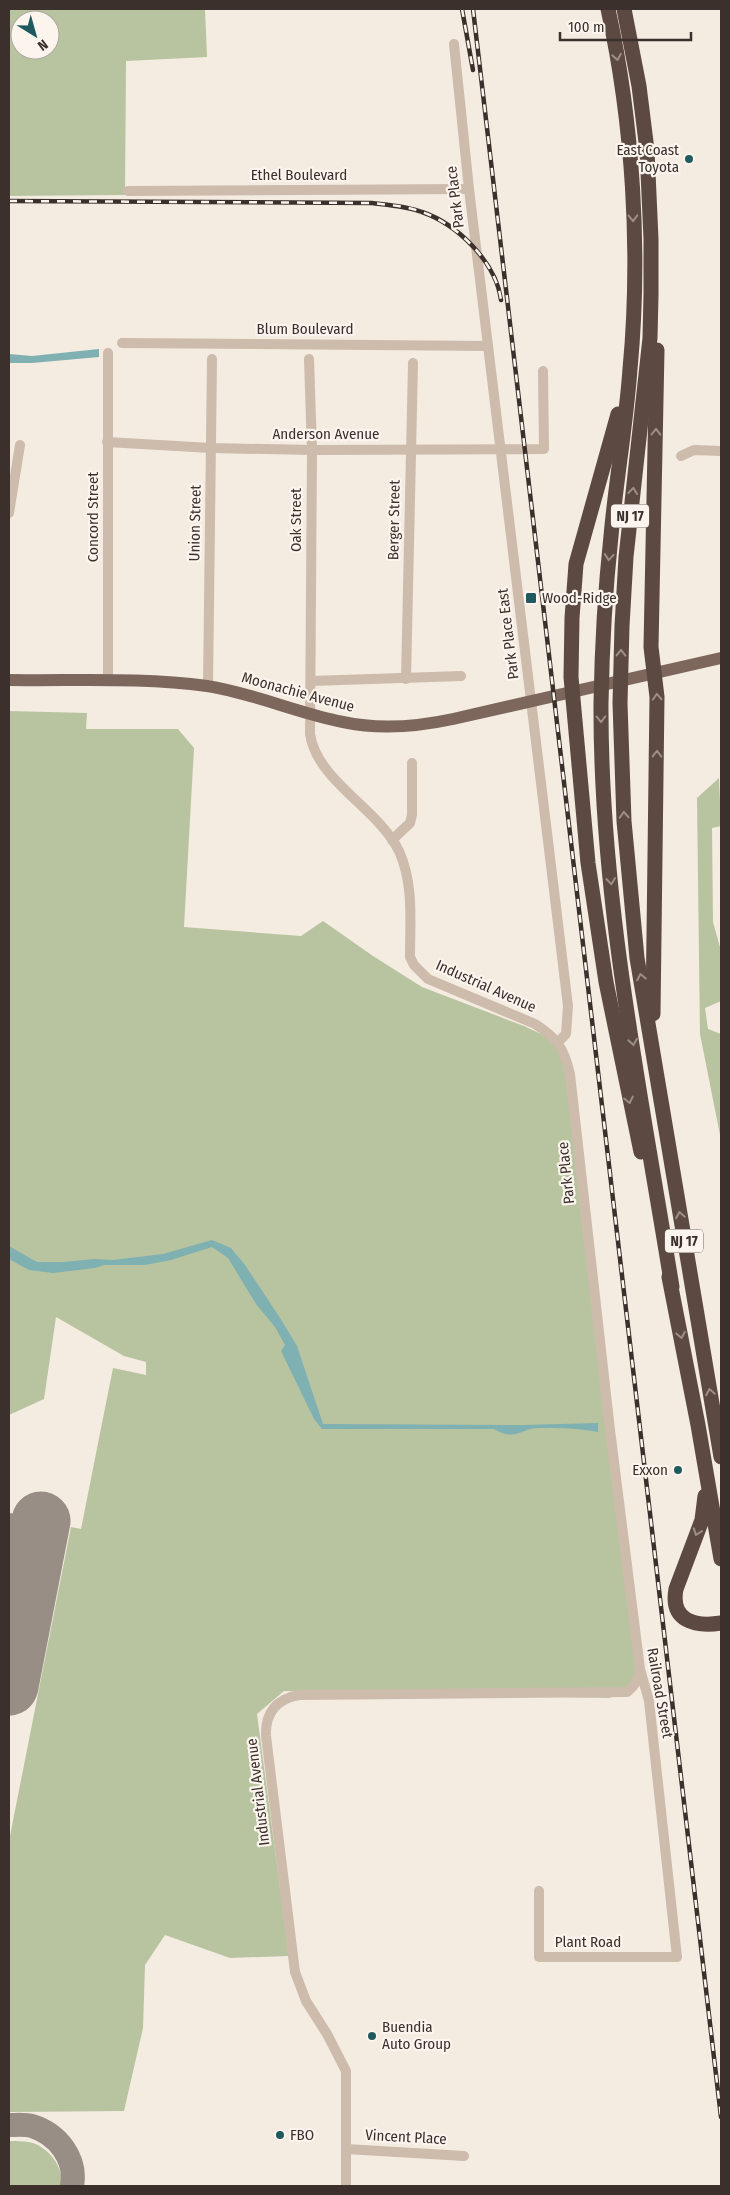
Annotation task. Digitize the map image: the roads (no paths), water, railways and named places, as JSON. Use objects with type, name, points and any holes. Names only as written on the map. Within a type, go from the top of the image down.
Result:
[{"type":"highway","name":"NJ 17","points":[[608,9],[618,56],[630,151],[634,278],[630,369],[610,536],[603,628],[603,764],[610,869],[622,976],[672,1287],[721,1559]]},
{"type":"highway","name":"NJ 17","points":[[624,9],[639,86],[646,150],[651,239],[650,338],[626,557],[622,626],[620,703],[624,821],[637,958],[650,1025],[721,1457]]},
{"type":"highway","points":[[650,1025],[655,1002],[657,697],[652,647],[657,333],[651,239]]},
{"type":"highway","points":[[630,369],[576,564],[572,618],[572,692],[588,863],[606,982],[633,1118],[672,1287]]},
{"type":"highway","points":[[707,1485],[702,1520],[674,1598],[679,1612],[692,1622],[700,1625],[721,1623]]},
{"type":"main road","name":"Moonachie Avenue","points":[[9,680],[170,682],[208,686],[311,715],[362,726],[411,726],[453,719],[721,658]]},
{"type":"street","name":"Park Place","points":[[454,44],[488,346]]},
{"type":"street","name":"Ethel Boulevard","points":[[128,191],[469,189]]},
{"type":"street","name":"Blum Boulevard","points":[[122,343],[488,346]]},
{"type":"street","name":"Park Place East","points":[[488,346],[568,1006],[566,1034],[558,1042]]},
{"type":"street","name":"Concord Street","points":[[108,352],[108,681]]},
{"type":"street","name":"Union Street","points":[[208,686],[212,359]]},
{"type":"street","name":"Oak Street","points":[[309,359],[312,450],[311,715]]},
{"type":"street","name":"Berger Street","points":[[406,679],[413,363]]},
{"type":"street","name":"Anderson Avenue","points":[[107,442],[211,448],[312,450],[411,448],[544,449],[543,372]]},
{"type":"street","points":[[9,513],[20,445]]},
{"type":"street","points":[[680,456],[694,450],[721,451]]},
{"type":"street","name":"Moonachie Avenue","points":[[311,681],[461,676]]},
{"type":"street","name":"Industrial Avenue","points":[[311,715],[312,746],[317,755],[333,776],[374,816],[398,850],[407,876],[410,957],[414,965],[428,979],[535,1024],[549,1033],[558,1042]]},
{"type":"street","points":[[392,840],[410,823],[412,815],[412,763]]},
{"type":"street","name":"Park Place","points":[[558,1042],[565,1055],[570,1074],[610,1430]]},
{"type":"street","name":"Railroad Street","points":[[610,1430],[640,1669],[649,1701],[677,1956],[643,1957]]},
{"type":"street","name":"Industrial Avenue","points":[[346,2186],[345,2066],[306,2001],[298,1984],[294,1966],[266,1736],[268,1714],[273,1707],[288,1697],[299,1695],[627,1692],[633,1687],[639,1676],[640,1669]]},
{"type":"street","name":"Plant Road","points":[[539,1891],[539,1956],[643,1957]]},
{"type":"street","name":"Vincent Place","points":[[346,2149],[464,2156]]},
{"type":"water","points":[[99,349],[99,357],[32,363],[9,363],[9,354],[32,356]]},
{"type":"water","points":[[212,1240],[231,1248],[245,1265],[282,1321],[297,1346],[323,1424],[523,1425],[598,1423],[598,1432],[554,1428],[539,1428],[513,1434],[502,1433],[494,1429],[322,1429],[314,1419],[281,1351],[285,1345],[275,1327],[256,1304],[228,1258],[212,1247],[171,1260],[145,1265],[104,1265],[95,1268],[53,1273],[29,1270],[9,1259],[9,1246],[37,1262],[64,1262],[94,1259],[113,1260],[163,1254]]},
{"type":"railway","points":[[462,9],[473,70]]},
{"type":"railway","points":[[473,9],[721,2117]]},
{"type":"railway","points":[[9,201],[372,203],[404,207],[422,212],[448,225],[473,246],[491,272],[498,286],[501,300]]},
{"type":"place","name":"East Coast Toyota","points":[[689,159]]},
{"type":"place","name":"Wood-Ridge","points":[[531,598]]},
{"type":"place","name":"Exxon","points":[[678,1470]]},
{"type":"place","name":"Buendia Auto Group","points":[[372,2036]]},
{"type":"place","name":"FBO","points":[[280,2135]]}]
